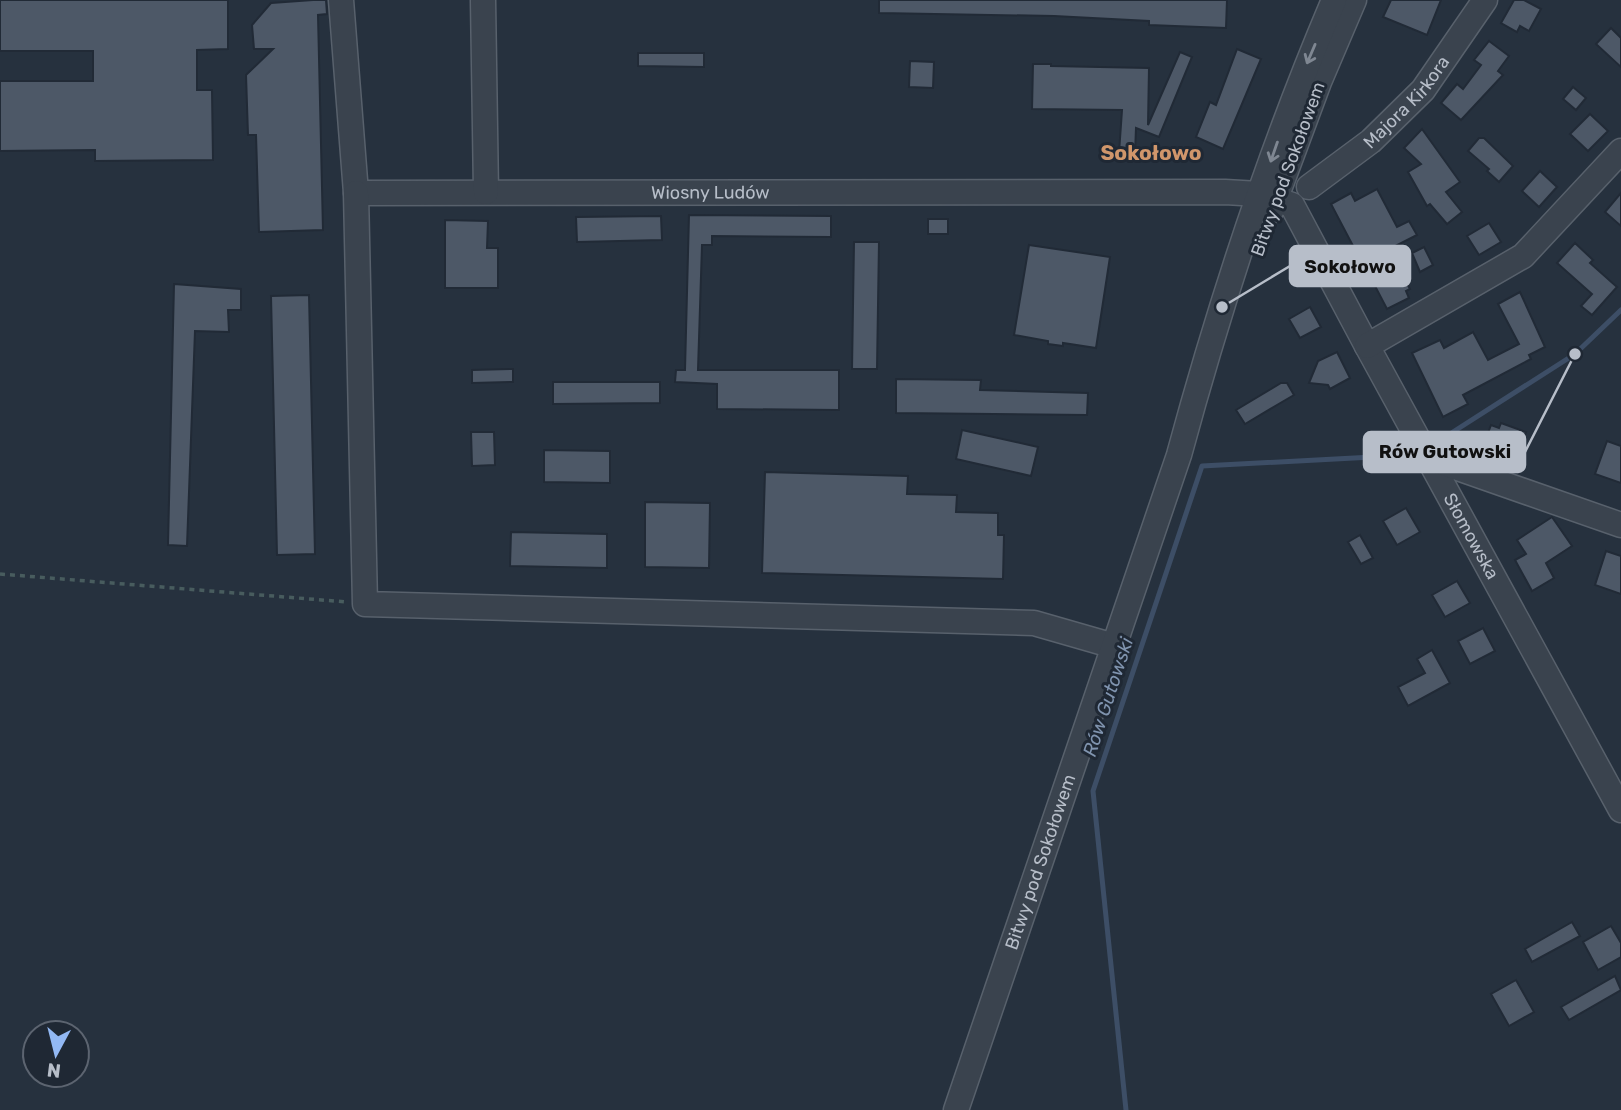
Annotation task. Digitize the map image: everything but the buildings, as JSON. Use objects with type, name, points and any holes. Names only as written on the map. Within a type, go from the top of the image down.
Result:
[{"type":"street","points":[[341,0],[356,192],[365,604],[1034,623],[1114,646]]},
{"type":"street","points":[[483,0],[486,192]]},
{"type":"street","name":"Bitwy pod Sokołowem","points":[[1267,196],[1294,97],[1334,0]]},
{"type":"street","name":"Bitwy pod Sokołowem","points":[[956,1110],[1179,455],[1205,358],[1267,196],[1354,0]]},
{"type":"street","name":"Majora Kirkora","points":[[1309,187],[1371,141],[1423,90],[1485,0]]},
{"type":"street","points":[[1367,346],[1523,256],[1621,151]]},
{"type":"street","name":"Wiosny Ludów","points":[[356,192],[1267,196]]},
{"type":"street","name":"Słomowska","points":[[1267,196],[1292,205],[1621,810]]},
{"type":"street","points":[[1429,458],[1621,525]]},
{"type":"path","points":[[0,574],[365,604]]},
{"type":"waterway","name":"Rów Gutowski","points":[[1442,439],[1575,354],[1621,310]]},
{"type":"waterway","name":"Rów Gutowski","points":[[1126,1110],[1093,791],[1202,466],[1410,455]]},
{"type":"place","name":"Sokołowo","points":[[1222,307]]},
{"type":"place","name":"Rów Gutowski","points":[[1575,354]]},
{"type":"district","name":"Sokołowo","points":[[1151,152]]}]
